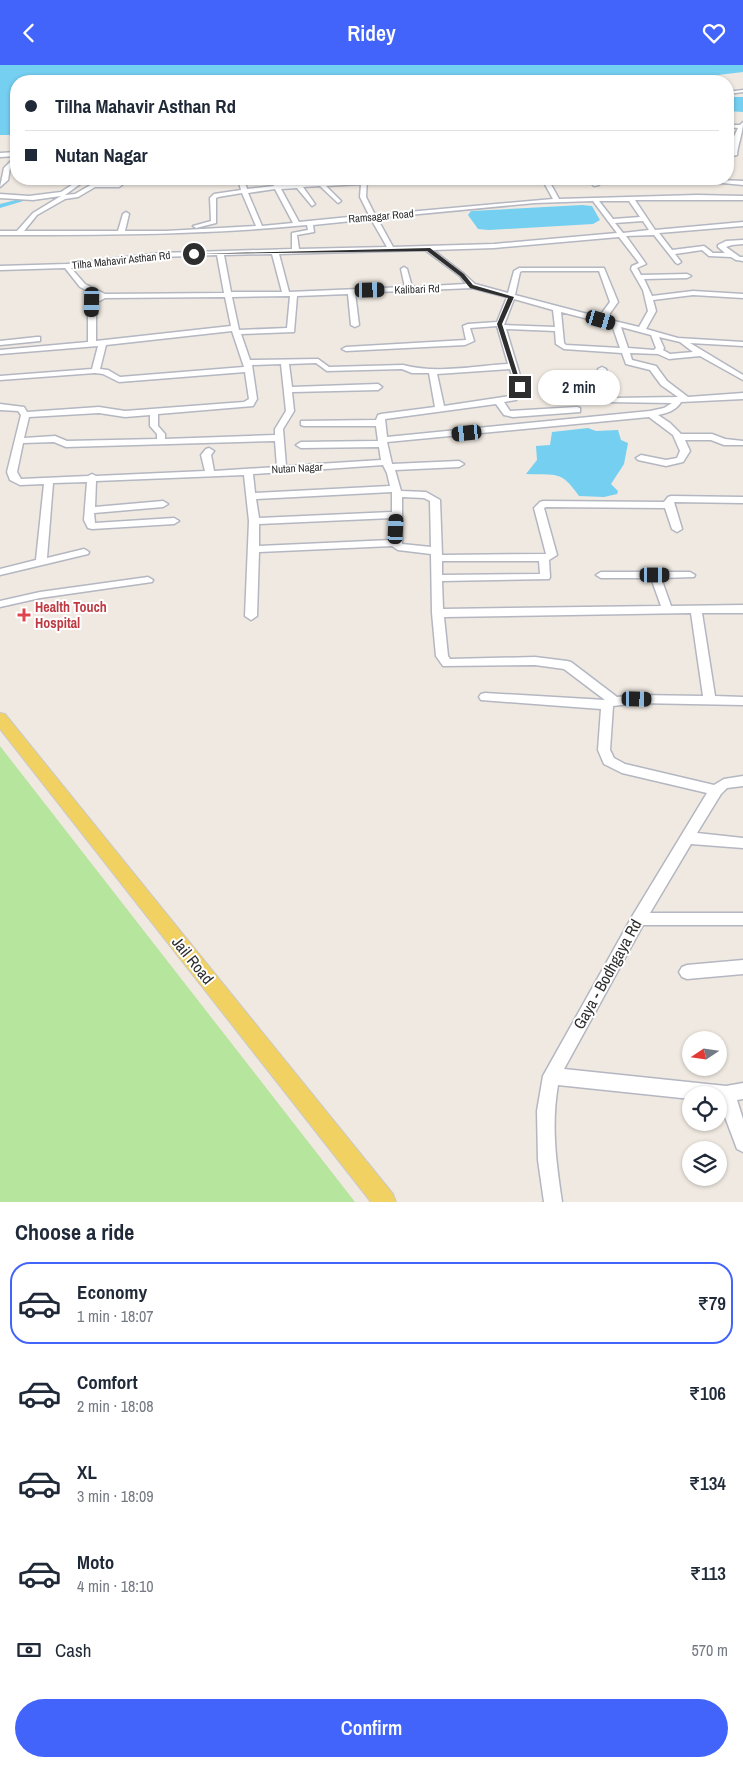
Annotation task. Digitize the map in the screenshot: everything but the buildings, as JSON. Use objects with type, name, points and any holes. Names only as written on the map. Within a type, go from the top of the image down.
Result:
[{"type":"main road","name":"Jail Road","points":[[0,718],[385,1202]]},
{"type":"street","points":[[734,144],[742,125]]},
{"type":"street","points":[[735,141],[743,143]]},
{"type":"street","points":[[0,185],[5,180],[3,174]]},
{"type":"street","points":[[26,198],[63,194],[76,185]]},
{"type":"street","points":[[19,233],[35,214],[65,196],[76,196],[94,185],[119,185]]},
{"type":"street","points":[[242,185],[260,228]]},
{"type":"street","points":[[196,226],[214,222],[214,195],[278,187],[322,185],[338,201]]},
{"type":"street","points":[[363,185],[363,197],[372,217],[392,250]]},
{"type":"street","points":[[549,185],[558,200]]},
{"type":"street","points":[[705,185],[714,197]]},
{"type":"street","points":[[278,187],[297,224]]},
{"type":"street","points":[[300,187],[312,204]]},
{"type":"street","points":[[0,196],[59,200]]},
{"type":"street","name":"Ramsagar Road","points":[[0,233],[175,233],[260,228],[558,200],[743,198]]},
{"type":"street","points":[[631,199],[678,262]]},
{"type":"street","points":[[596,200],[642,263],[634,268],[650,298],[650,316],[641,331]]},
{"type":"street","points":[[121,233],[126,214]]},
{"type":"street","points":[[611,221],[645,219]]},
{"type":"street","points":[[296,252],[294,234],[312,231],[309,223]]},
{"type":"street","name":"Tilha Mahavir Asthan Rd","points":[[0,268],[68,266],[147,256],[428,249],[623,236],[743,224]]},
{"type":"street","points":[[743,242],[726,243],[729,245],[720,246],[738,259],[743,259]]},
{"type":"street","points":[[670,252],[702,246],[713,256],[734,255]]},
{"type":"street","name":"Kalibari Rd","points":[[428,249],[462,275],[472,287]]},
{"type":"street","points":[[0,352],[236,330],[290,331],[290,294],[275,252]]},
{"type":"street","points":[[0,407],[21,409],[25,415],[100,410],[118,413],[154,412],[250,404],[253,399],[248,366],[236,330],[220,253]]},
{"type":"street","name":"Kalibari Rd","points":[[68,266],[72,275],[86,290],[104,296],[290,294],[472,287],[678,340],[743,344]]},
{"type":"street","points":[[404,269],[409,289]]},
{"type":"street","points":[[601,320],[614,302],[602,269],[520,269],[517,271],[511,297],[500,325],[521,392],[513,398],[499,401],[440,410],[385,415],[382,417],[380,423],[382,442],[387,464],[397,491],[396,543],[398,547],[404,549],[436,555],[544,558],[552,555],[539,508],[544,504],[669,505]]},
{"type":"street","points":[[640,277],[687,276]]},
{"type":"street","points":[[351,291],[355,325]]},
{"type":"street","points":[[650,298],[693,293],[743,296]]},
{"type":"street","points":[[92,344],[92,302],[104,296]]},
{"type":"street","points":[[557,309],[561,346],[624,351],[659,351],[669,357],[703,353]]},
{"type":"street","points":[[346,349],[465,343],[470,341],[466,328],[468,326],[500,325],[558,329]]},
{"type":"street","points":[[616,325],[628,362],[653,368],[664,383],[681,399]]},
{"type":"street","points":[[654,334],[659,351]]},
{"type":"street","points":[[0,343],[37,339]]},
{"type":"street","points":[[678,340],[743,377]]},
{"type":"street","points":[[95,371],[103,343]]},
{"type":"street","points":[[0,378],[95,371],[105,372],[116,379],[124,380],[285,361],[318,361],[327,369],[403,367],[412,371],[513,366]]},
{"type":"street","points":[[282,469],[281,423],[290,411],[285,361]]},
{"type":"street","points":[[602,369],[610,399],[681,399],[743,396]]},
{"type":"street","points":[[436,371],[433,374],[440,410]]},
{"type":"street","points":[[287,389],[378,387]]},
{"type":"street","points":[[301,445],[382,442],[650,414],[667,410],[681,399]]},
{"type":"street","points":[[499,401],[507,413],[512,414],[577,410]]},
{"type":"street","points":[[154,412],[154,426],[161,434],[161,440]]},
{"type":"street","points":[[641,458],[666,463],[680,460],[685,451],[679,437],[667,425],[650,414]]},
{"type":"street","name":"Nutan Nagar","points":[[25,415],[12,472],[15,480],[387,464],[459,464]]},
{"type":"street","points":[[304,423],[380,423]]},
{"type":"street","points":[[679,437],[712,437],[724,442],[740,443]]},
{"type":"street","points":[[19,441],[55,439],[66,444],[280,438]]},
{"type":"street","points":[[209,451],[206,455],[210,473]]},
{"type":"street","points":[[248,471],[254,521],[251,616]]},
{"type":"street","points":[[92,477],[90,510],[92,526],[174,521]]},
{"type":"street","points":[[41,562],[49,480]]},
{"type":"street","points":[[252,496],[397,491],[426,495],[435,500],[438,613],[442,656],[447,663],[543,661],[567,665],[610,703]]},
{"type":"street","points":[[677,529],[669,500],[675,498],[743,500]]},
{"type":"street","points":[[90,510],[163,504]]},
{"type":"street","points":[[254,521],[397,515]]},
{"type":"street","points":[[254,549],[396,543]]},
{"type":"street","points":[[0,572],[84,552]]},
{"type":"street","points":[[436,578],[542,577],[547,574],[544,558]]},
{"type":"street","points":[[601,575],[690,575]]},
{"type":"street","points":[[655,575],[666,609]]},
{"type":"street","points":[[0,604],[40,595],[148,580]]},
{"type":"street","points":[[438,613],[696,608],[743,609]]},
{"type":"street","points":[[696,608],[710,700]]},
{"type":"street","points":[[485,697],[610,703],[743,701]]},
{"type":"street","points":[[610,703],[604,750],[609,761],[622,768],[716,790],[724,785],[743,781]]},
{"type":"street","name":"Gaya - Bodhgaya Rd","points":[[553,1202],[547,1160],[545,1111],[551,1076],[638,919],[716,790]]},
{"type":"street","points":[[688,838],[743,843]]},
{"type":"street","points":[[638,919],[743,919]]},
{"type":"street","points":[[687,972],[743,967]]},
{"type":"street","points":[[551,1076],[735,1093],[743,1143]]},
{"type":"green space","points":[[0,746],[355,1202],[0,1202]]},
{"type":"water","points":[[0,65],[743,65],[743,72],[718,75],[10,75],[10,135],[0,135]]},
{"type":"water","points":[[734,97],[743,97],[743,112],[734,111]]},
{"type":"water","points":[[592,206],[600,220],[593,224],[489,230],[478,229],[468,215],[471,211]]},
{"type":"water","points":[[588,428],[596,431],[618,430],[621,440],[628,443],[624,464],[611,484],[618,491],[617,494],[604,497],[579,496],[573,487],[562,478],[551,475],[526,474],[537,460],[536,446],[550,445],[552,432]]},
{"type":"waterway","points":[[0,206],[37,196]]},
{"type":"place","name":"Health Touch Hospital","points":[[24,615]]},
{"type":"route","points":[[194,254],[428,249],[462,275],[472,287],[511,297],[500,319],[500,324],[520,387]]}]
